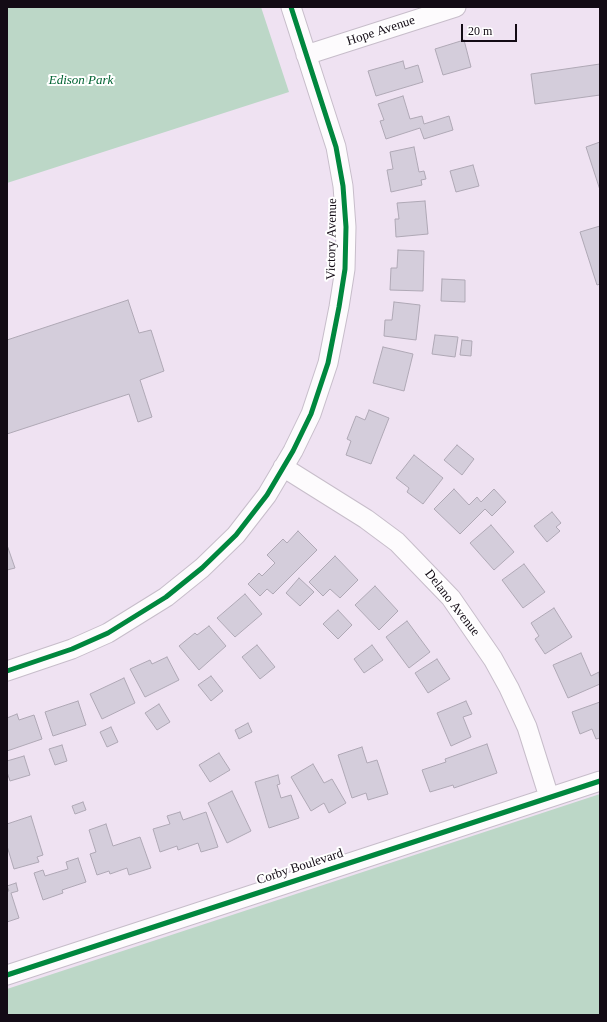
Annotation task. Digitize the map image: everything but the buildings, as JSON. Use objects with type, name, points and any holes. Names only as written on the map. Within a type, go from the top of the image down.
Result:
[{"type":"street","name":"Victory Avenue","points":[[7,670],[72,649],[108,633],[166,597],[202,568],[236,535],[267,495],[311,414],[328,363],[345,269],[346,227],[343,186],[328,119],[291,7]]},
{"type":"street","name":"Hope Avenue","points":[[306,55],[456,7]]},
{"type":"street","name":"Delano Avenue","points":[[283,467],[366,519],[397,542],[451,598],[493,659],[508,688],[527,727],[549,797]]},
{"type":"street","name":"Corby Boulevard","points":[[7,975],[600,781]]},
{"type":"green space","name":"Edison Park","points":[[7,7],[261,7],[289,92],[7,183]]},
{"type":"green space","points":[[600,794],[600,1015],[7,1015],[7,989]]},
{"type":"cycle path","points":[[7,671],[72,649],[108,633],[166,597],[202,568],[236,535],[267,495],[293,451],[311,414],[328,363],[339,307],[345,269],[346,227],[343,186],[336,147],[291,7]]},
{"type":"cycle path","points":[[7,975],[600,781]]}]
